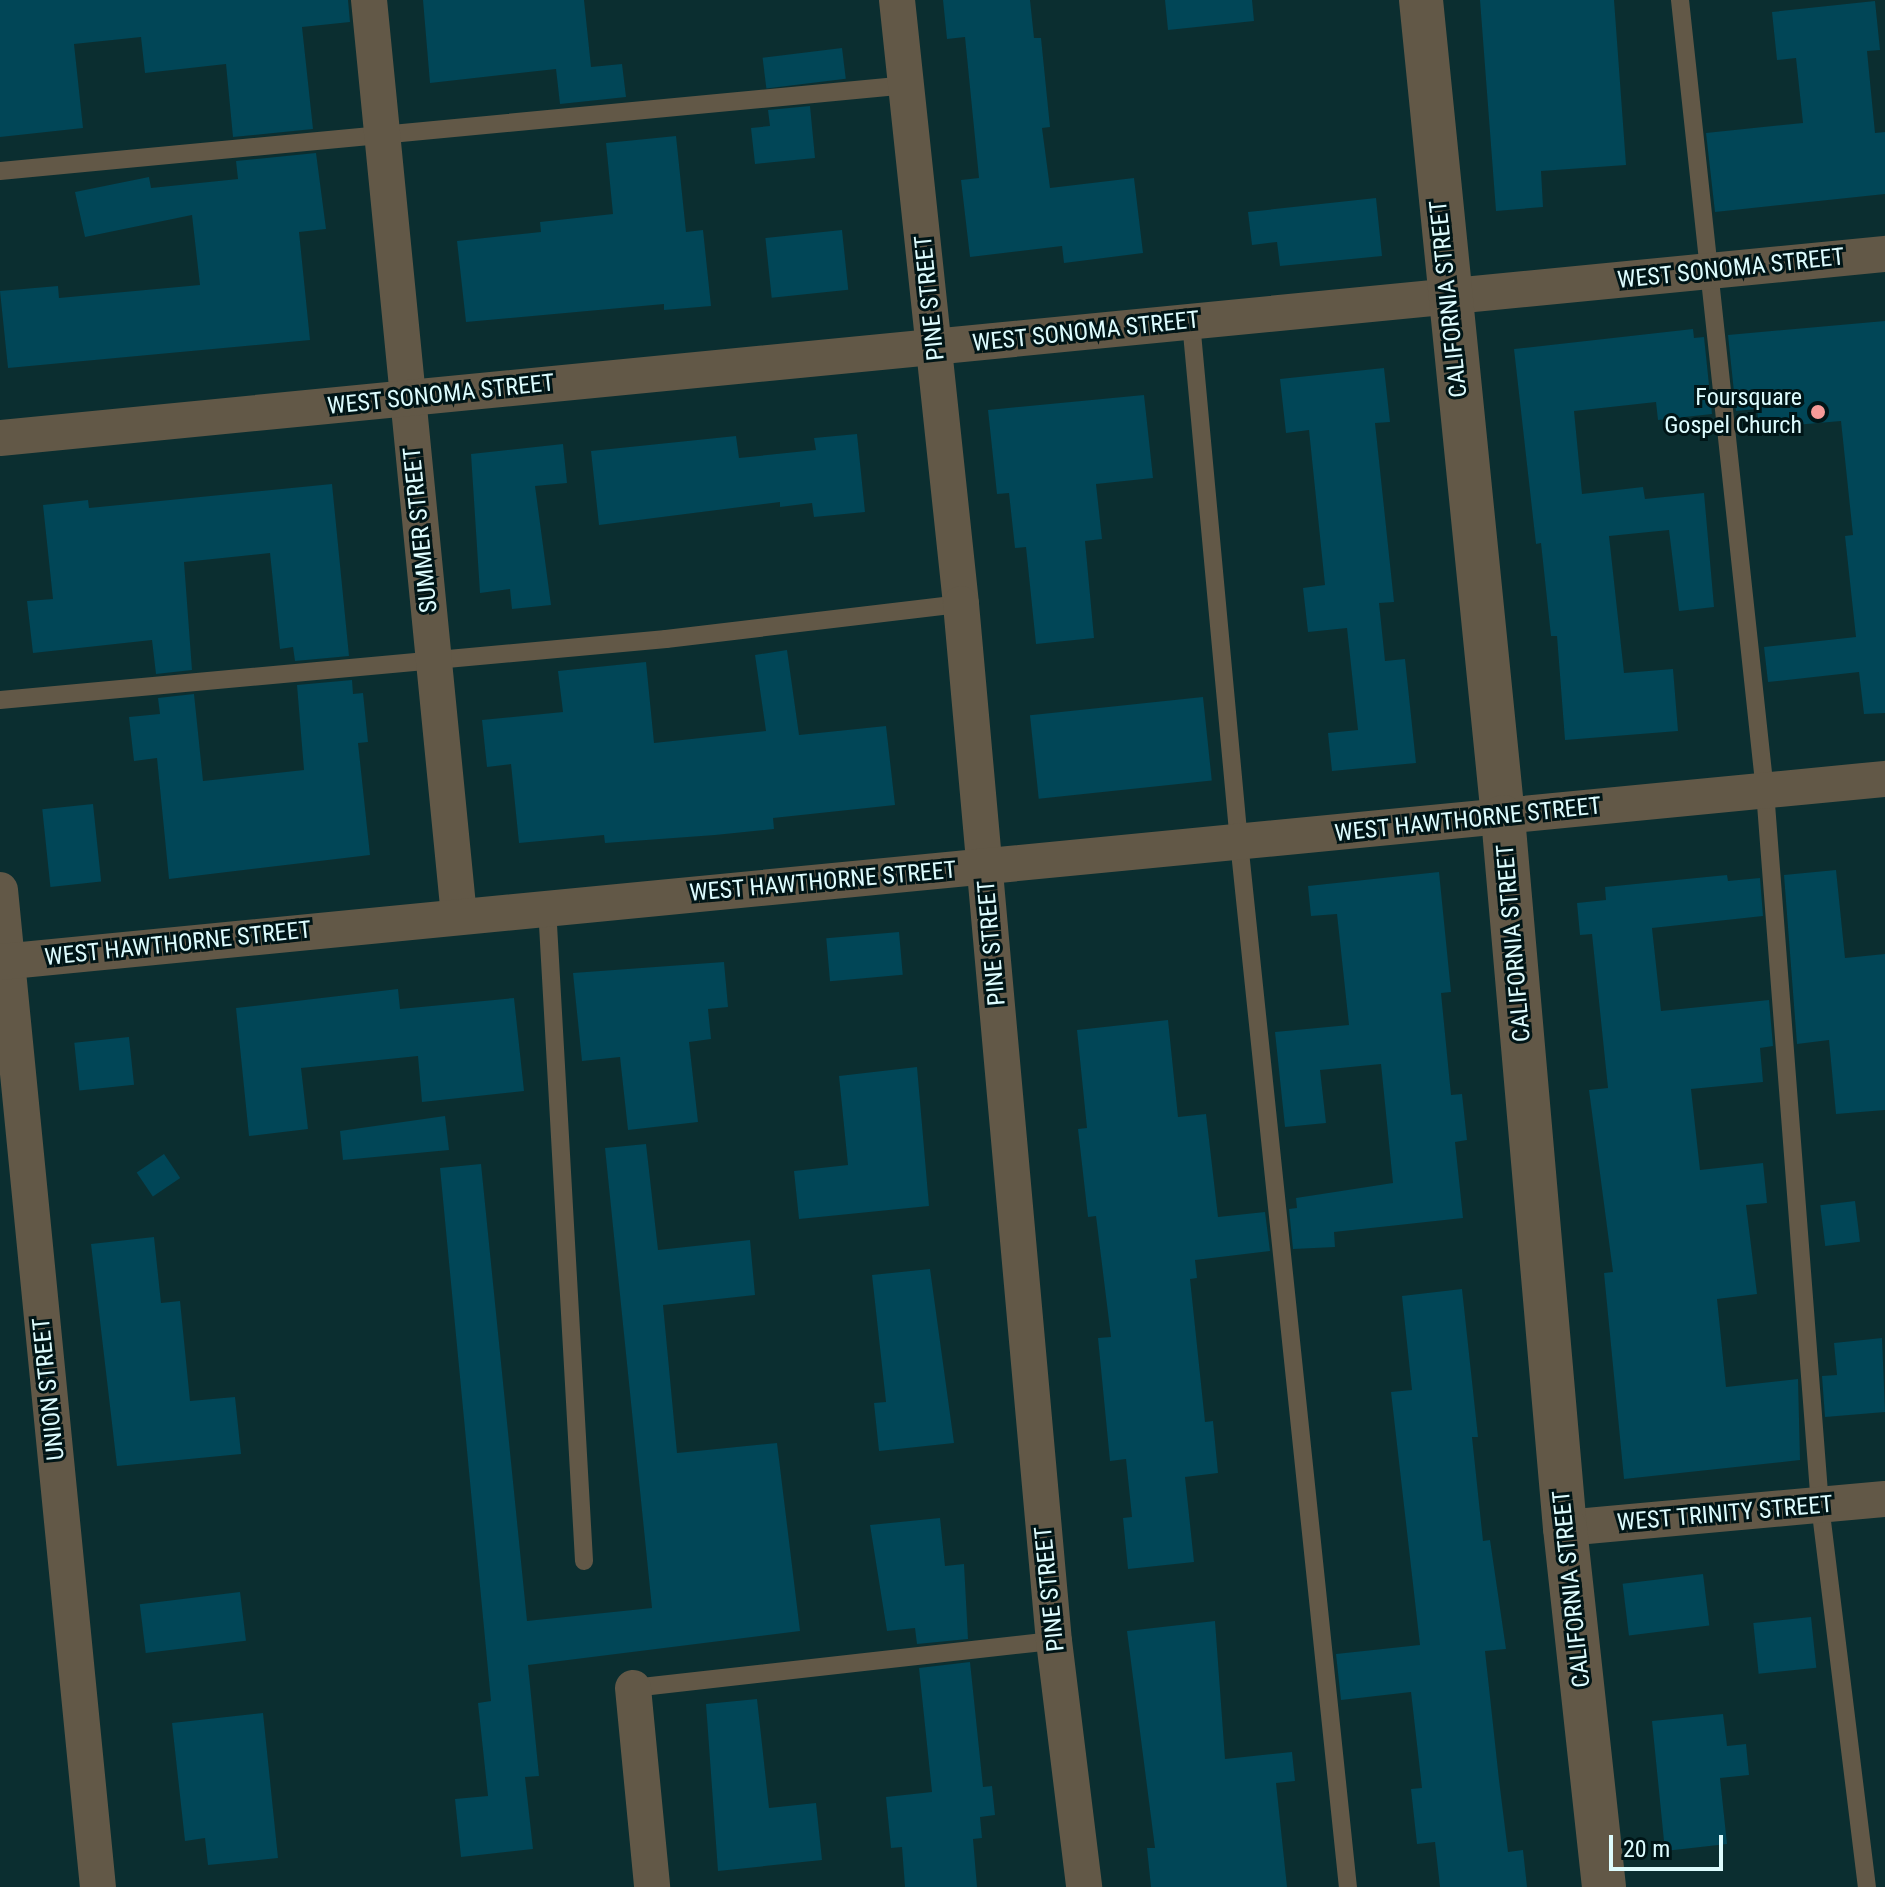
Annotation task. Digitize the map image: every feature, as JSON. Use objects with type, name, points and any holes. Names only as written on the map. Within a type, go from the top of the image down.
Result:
[{"type":"street","name":"SUMMER STREET","points":[[369,0],[459,916]]},
{"type":"street","name":"PINE STREET","points":[[897,0],[961,604],[1054,1641],[1084,1887]]},
{"type":"street","name":"CALIFORNIA STREET","points":[[1421,0],[1448,297],[1503,817],[1565,1528],[1604,1887]]},
{"type":"street","name":"WEST SONOMA STREET","points":[[0,438],[1885,254]]},
{"type":"street","name":"WEST HAWTHORNE STREET","points":[[4,961],[1885,779]]},
{"type":"street","name":"UNION STREET","points":[[0,890],[4,961],[98,1887]]},
{"type":"street","name":"WEST TRINITY STREET","points":[[1565,1528],[1885,1499]]},
{"type":"street","points":[[633,1688],[652,1887]]},
{"type":"lane","points":[[1680,0],[1706,272],[1765,791],[1820,1505],[1867,1887]]},
{"type":"lane","points":[[0,171],[384,139],[908,85]]},
{"type":"lane","points":[[1191,322],[1239,842],[1348,1887]]},
{"type":"lane","points":[[0,700],[666,639],[961,604]]},
{"type":"lane","points":[[547,907],[584,1561]]},
{"type":"lane","points":[[633,1688],[1054,1641]]},
{"type":"building","points":[[0,0],[348,0],[350,22],[302,27],[313,129],[233,137],[226,64],[145,73],[141,37],[74,44],[83,128],[0,137]]},
{"type":"building","points":[[423,0],[584,0],[591,67],[622,64],[626,97],[560,104],[556,69],[430,83]]},
{"type":"building","points":[[943,0],[1030,0],[1034,38],[1041,38],[1050,127],[1042,128],[1050,188],[1134,178],[1143,253],[1064,263],[1062,246],[970,257],[961,180],[979,178],[965,37],[947,39]]},
{"type":"building","points":[[1165,0],[1252,0],[1254,21],[1168,30]]},
{"type":"building","points":[[1480,0],[1614,0],[1626,165],[1541,171],[1543,207],[1496,211]]},
{"type":"building","points":[[1875,1],[1880,50],[1867,51],[1875,133],[1885,132],[1885,194],[1715,212],[1706,133],[1803,123],[1796,58],[1777,60],[1772,12]]},
{"type":"building","points":[[842,48],[846,79],[766,89],[763,58]]},
{"type":"building","points":[[810,106],[815,158],[755,164],[751,128],[770,126],[768,110]]},
{"type":"building","points":[[676,136],[686,232],[703,230],[711,306],[664,310],[664,304],[466,322],[457,241],[541,232],[540,222],[613,214],[606,143]]},
{"type":"building","points":[[316,153],[326,229],[299,232],[310,340],[8,368],[0,291],[58,286],[59,298],[200,285],[192,215],[85,237],[75,192],[149,177],[151,188],[238,179],[236,161]]},
{"type":"building","points":[[1376,198],[1382,256],[1280,266],[1277,242],[1252,245],[1248,212]]},
{"type":"building","points":[[842,230],[848,290],[772,298],[765,238]]},
{"type":"building","points":[[1885,321],[1885,713],[1864,714],[1859,672],[1768,682],[1764,647],[1856,637],[1845,536],[1853,535],[1841,421],[1759,428],[1757,409],[1736,411],[1728,335]]},
{"type":"building","points":[[1693,329],[1694,338],[1704,337],[1712,414],[1658,420],[1656,402],[1574,411],[1582,494],[1643,487],[1645,499],[1704,493],[1714,607],[1679,611],[1669,530],[1609,536],[1624,673],[1673,669],[1678,731],[1565,740],[1557,636],[1551,636],[1541,543],[1536,544],[1514,349]]},
{"type":"building","points":[[1384,368],[1390,422],[1375,423],[1394,602],[1379,603],[1385,661],[1405,659],[1416,763],[1332,771],[1328,733],[1358,730],[1347,628],[1308,632],[1303,588],[1325,585],[1309,430],[1286,433],[1280,379]]},
{"type":"building","points":[[1144,395],[1153,478],[1096,484],[1102,539],[1085,541],[1094,638],[1036,644],[1026,547],[1015,548],[1009,493],[997,494],[988,410]]},
{"type":"building","points":[[857,434],[865,512],[814,517],[812,503],[780,507],[780,502],[599,525],[591,451],[736,436],[739,458],[816,450],[814,438]]},
{"type":"building","points":[[563,444],[567,483],[535,486],[551,605],[512,609],[510,589],[480,593],[471,454]]},
{"type":"building","points":[[332,484],[349,656],[295,661],[293,647],[280,649],[270,553],[184,562],[192,670],[156,674],[152,640],[33,653],[27,601],[53,599],[43,505],[88,500],[89,508]]},
{"type":"building","points":[[787,650],[799,735],[886,726],[895,805],[773,818],[774,829],[715,835],[605,843],[604,835],[519,843],[511,764],[487,767],[482,720],[563,712],[558,671],[646,662],[654,743],[766,731],[755,655]]},
{"type":"building","points":[[352,680],[353,694],[363,693],[368,742],[358,743],[370,855],[169,879],[157,758],[134,761],[129,717],[160,714],[158,698],[194,694],[203,781],[304,770],[297,685]]},
{"type":"building","points":[[1203,697],[1212,781],[1039,799],[1030,715]]},
{"type":"building","points":[[93,804],[101,882],[50,887],[42,809]]},
{"type":"building","points":[[1836,870],[1845,958],[1885,954],[1885,1110],[1836,1114],[1829,1040],[1797,1044],[1784,875]]},
{"type":"building","points":[[1439,872],[1451,992],[1441,993],[1451,1095],[1462,1094],[1467,1140],[1455,1142],[1463,1218],[1334,1232],[1335,1247],[1293,1249],[1289,1209],[1297,1208],[1296,1198],[1393,1183],[1381,1064],[1320,1070],[1326,1123],[1285,1127],[1275,1032],[1349,1025],[1337,914],[1311,916],[1308,886]]},
{"type":"building","points":[[1727,875],[1728,881],[1760,878],[1763,916],[1652,928],[1661,1011],[1769,1000],[1773,1046],[1760,1048],[1763,1082],[1691,1089],[1700,1170],[1763,1163],[1767,1203],[1746,1205],[1757,1294],[1717,1299],[1726,1387],[1798,1379],[1800,1460],[1624,1479],[1604,1273],[1613,1272],[1589,1090],[1608,1088],[1592,934],[1580,935],[1577,903],[1606,900],[1605,887]]},
{"type":"building","points":[[899,932],[903,975],[830,981],[826,938]]},
{"type":"building","points":[[724,962],[728,1007],[708,1009],[711,1039],[689,1042],[698,1122],[628,1130],[620,1057],[582,1061],[573,973]]},
{"type":"building","points":[[398,989],[400,1009],[514,998],[524,1091],[422,1102],[418,1056],[301,1068],[308,1129],[249,1136],[236,1008]]},
{"type":"building","points":[[1168,1020],[1178,1117],[1206,1114],[1218,1217],[1265,1212],[1270,1251],[1195,1260],[1197,1278],[1190,1279],[1205,1422],[1213,1421],[1218,1473],[1185,1477],[1194,1562],[1128,1569],[1123,1518],[1132,1517],[1126,1459],[1110,1461],[1098,1338],[1111,1337],[1096,1216],[1088,1217],[1078,1129],[1087,1128],[1077,1030]]},
{"type":"building","points":[[129,1037],[134,1085],[79,1090],[74,1043]]},
{"type":"building","points":[[917,1067],[929,1206],[799,1219],[794,1171],[848,1165],[839,1076]]},
{"type":"building","points":[[445,1116],[449,1150],[343,1160],[340,1131]]},
{"type":"building","points":[[646,1144],[658,1250],[750,1240],[755,1295],[663,1305],[677,1453],[777,1443],[800,1631],[528,1665],[539,1776],[525,1777],[533,1849],[461,1857],[455,1799],[488,1796],[478,1703],[491,1701],[440,1168],[481,1164],[527,1621],[652,1608],[605,1148]]},
{"type":"building","points":[[164,1154],[180,1178],[153,1196],[137,1172]]},
{"type":"building","points":[[1855,1201],[1860,1242],[1825,1246],[1820,1205]]},
{"type":"building","points":[[154,1237],[161,1303],[180,1301],[190,1401],[235,1397],[241,1454],[117,1466],[91,1244]]},
{"type":"building","points":[[930,1269],[954,1443],[879,1451],[874,1403],[886,1402],[872,1275]]},
{"type":"building","points":[[1462,1289],[1478,1437],[1472,1437],[1483,1541],[1490,1540],[1506,1649],[1485,1651],[1499,1780],[1508,1852],[1523,1850],[1527,1887],[1440,1887],[1435,1842],[1417,1844],[1411,1789],[1422,1788],[1411,1692],[1341,1700],[1336,1654],[1420,1645],[1391,1392],[1412,1390],[1402,1296]]},
{"type":"building","points":[[1882,1338],[1885,1412],[1825,1417],[1822,1376],[1837,1375],[1834,1343]]},
{"type":"building","points":[[940,1518],[945,1566],[964,1564],[968,1639],[917,1644],[915,1628],[887,1631],[870,1525]]},
{"type":"building","points":[[1703,1574],[1709,1626],[1629,1635],[1623,1584]]},
{"type":"building","points":[[240,1592],[246,1641],[146,1653],[140,1604]]},
{"type":"building","points":[[1811,1617],[1816,1668],[1759,1674],[1753,1623]]},
{"type":"building","points":[[1215,1621],[1225,1759],[1292,1752],[1295,1781],[1276,1783],[1287,1887],[1151,1887],[1147,1848],[1155,1848],[1127,1631]]},
{"type":"building","points":[[970,1662],[983,1787],[992,1786],[995,1815],[980,1817],[982,1838],[973,1839],[977,1887],[905,1887],[902,1847],[891,1848],[886,1797],[932,1792],[919,1668]]},
{"type":"building","points":[[757,1699],[769,1808],[816,1803],[822,1860],[718,1871],[706,1704]]},
{"type":"building","points":[[263,1713],[278,1858],[208,1865],[205,1838],[185,1841],[172,1723]]},
{"type":"building","points":[[1723,1714],[1727,1746],[1746,1744],[1749,1775],[1720,1778],[1727,1844],[1665,1851],[1652,1721]]},
{"type":"place","name":"Foursquare Gospel Church","points":[[1818,412]]}]
